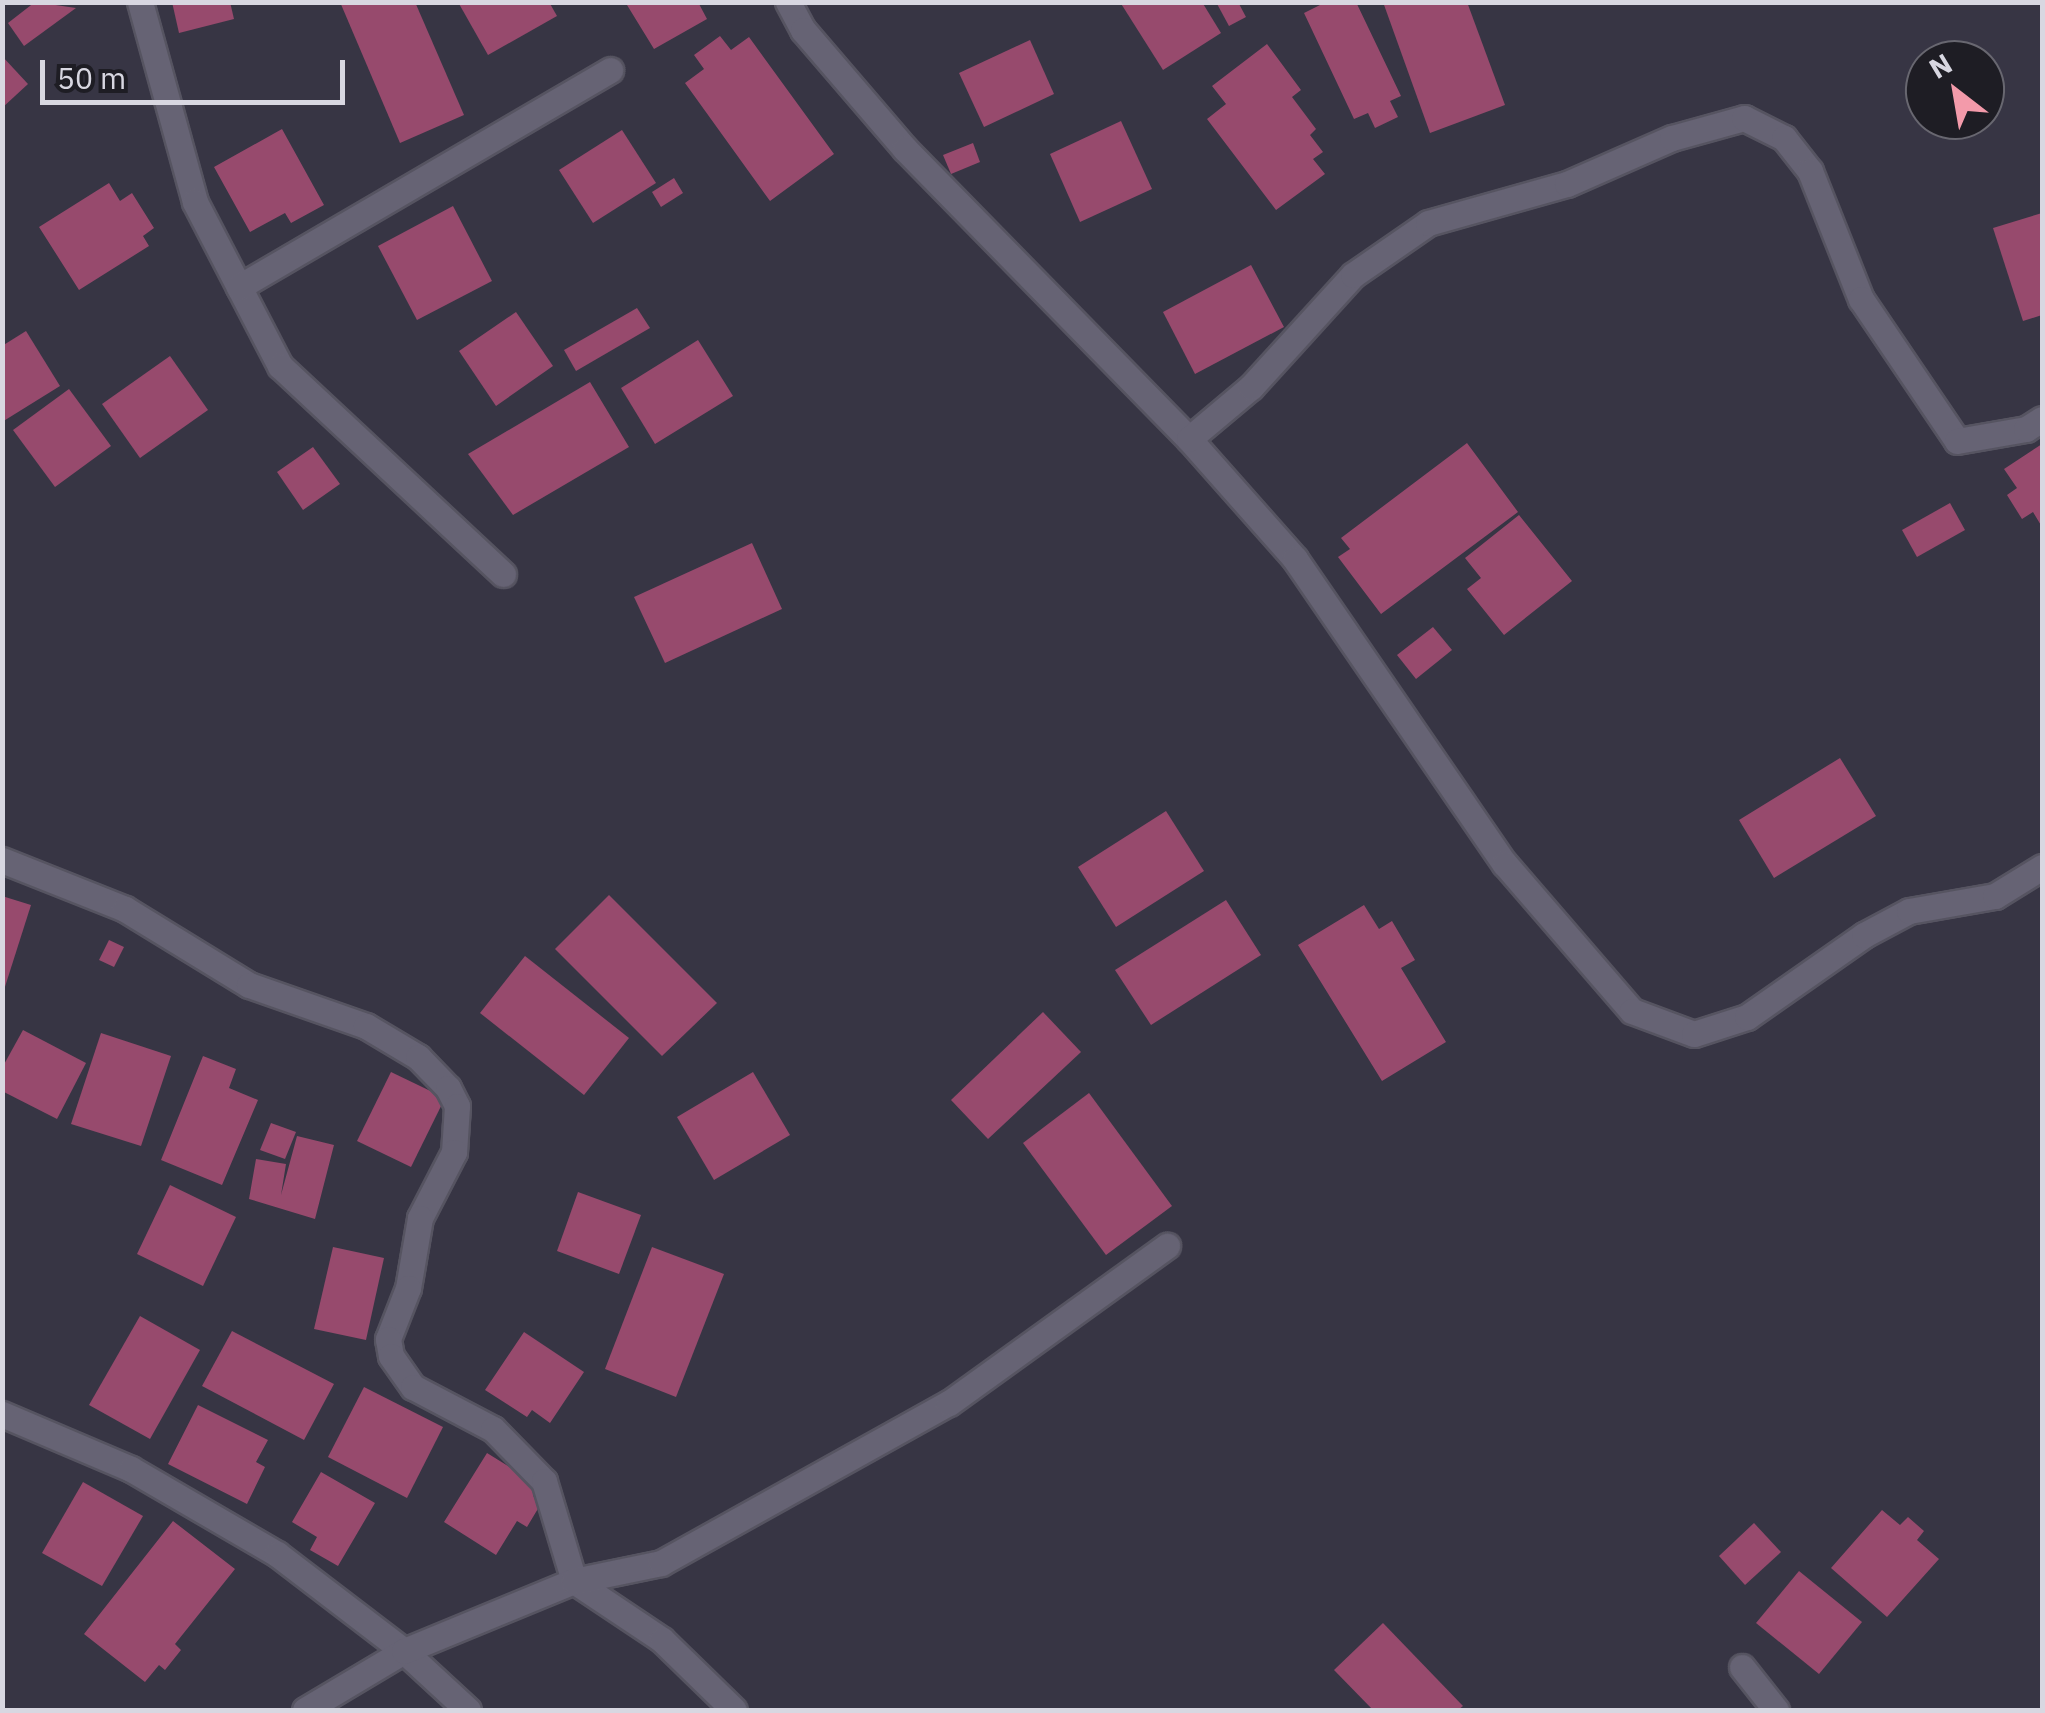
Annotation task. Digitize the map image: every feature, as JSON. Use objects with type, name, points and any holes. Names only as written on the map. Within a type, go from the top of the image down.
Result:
[{"type":"street","points":[[140,2],[195,202],[280,366],[504,574]]},
{"type":"street","points":[[788,2],[803,30],[905,149],[1189,440],[1295,559],[1505,864],[1632,1011],[1694,1034],[1748,1017],[1894,919],[1995,896],[2042,868]]},
{"type":"street","points":[[239,286],[610,70]]},
{"type":"street","points":[[1189,440],[1251,387],[1353,275],[1428,224],[1567,184],[1672,138],[1744,118],[1784,138],[1810,171],[1862,299],[1957,441],[2026,429],[2042,419]]},
{"type":"street","points":[[2,860],[125,909],[249,985],[366,1026],[418,1057],[448,1088],[457,1106],[454,1152],[420,1218],[408,1288],[388,1339],[391,1356],[413,1387],[493,1429],[544,1481],[574,1581],[662,1640],[734,1710]]},
{"type":"street","points":[[305,1710],[404,1651],[574,1581],[661,1563],[949,1402],[1167,1246]]},
{"type":"street","points":[[2,1414],[130,1469],[277,1554],[404,1651],[468,1710]]},
{"type":"street","points":[[1742,1667],[1776,1710]]},
{"type":"building","points":[[35,2],[76,8],[24,46],[8,23]]},
{"type":"building","points":[[172,2],[230,2],[234,19],[179,33]]},
{"type":"building","points":[[340,2],[415,2],[464,115],[400,143]]},
{"type":"building","points":[[458,2],[549,2],[557,16],[488,55]]},
{"type":"building","points":[[618,2],[698,2],[707,19],[654,49],[627,5]]},
{"type":"building","points":[[1120,2],[1202,2],[1221,33],[1163,70]]},
{"type":"building","points":[[1216,2],[1238,2],[1246,17],[1229,26]]},
{"type":"building","points":[[1326,2],[1356,2],[1401,96],[1390,101],[1398,117],[1375,128],[1368,113],[1354,119],[1304,13]]},
{"type":"building","points":[[1383,2],[1467,2],[1505,105],[1430,133]]},
{"type":"building","points":[[720,36],[731,50],[749,37],[834,154],[770,201],[685,83],[704,69],[694,55]]},
{"type":"building","points":[[1030,40],[1054,94],[984,127],[959,73]]},
{"type":"building","points":[[1267,44],[1301,90],[1292,97],[1316,129],[1310,135],[1323,152],[1313,159],[1325,174],[1276,210],[1207,119],[1226,104],[1212,86]]},
{"type":"building","points":[[2,56],[28,84],[2,108]]},
{"type":"building","points":[[1121,121],[1152,189],[1080,222],[1050,154]]},
{"type":"building","points":[[282,129],[324,205],[291,223],[285,213],[250,232],[214,167]]},
{"type":"building","points":[[622,130],[656,183],[593,223],[559,170]]},
{"type":"building","points":[[973,143],[980,162],[951,174],[943,155]]},
{"type":"building","points":[[674,178],[683,193],[661,207],[652,192]]},
{"type":"building","points":[[109,183],[120,201],[132,193],[154,228],[143,236],[149,246],[79,290],[39,227]]},
{"type":"building","points":[[453,206],[492,281],[417,320],[378,246]]},
{"type":"building","points":[[2042,213],[2042,315],[2023,321],[1993,228]]},
{"type":"building","points":[[1251,265],[1284,327],[1195,374],[1163,312]]},
{"type":"building","points":[[637,308],[650,328],[576,371],[564,350]]},
{"type":"building","points":[[516,312],[553,366],[496,406],[459,351]]},
{"type":"building","points":[[26,331],[60,386],[2,422],[2,346]]},
{"type":"building","points":[[698,340],[733,396],[655,444],[621,388]]},
{"type":"building","points":[[170,356],[208,410],[140,458],[102,404]]},
{"type":"building","points":[[590,382],[629,447],[513,515],[468,454]]},
{"type":"building","points":[[69,389],[111,446],[55,487],[13,430]]},
{"type":"building","points":[[1467,443],[1518,512],[1381,614],[1338,557],[1350,549],[1341,538]]},
{"type":"building","points":[[2042,444],[2042,527],[2033,512],[2022,519],[2007,495],[2017,488],[2004,469]]},
{"type":"building","points":[[313,447],[340,484],[303,510],[277,472]]},
{"type":"building","points":[[1950,503],[1965,530],[1917,557],[1902,530]]},
{"type":"building","points":[[1519,515],[1572,581],[1504,635],[1467,589],[1481,578],[1465,558]]},
{"type":"building","points":[[752,543],[782,609],[665,663],[634,597]]},
{"type":"building","points":[[1433,627],[1452,650],[1416,679],[1397,655]]},
{"type":"building","points":[[1840,758],[1876,816],[1774,878],[1739,820]]},
{"type":"building","points":[[1166,811],[1204,871],[1116,927],[1078,867]]},
{"type":"building","points":[[609,895],[717,1003],[662,1056],[555,949]]},
{"type":"building","points":[[2,896],[31,905],[3,993],[2,993]]},
{"type":"building","points":[[1226,900],[1261,955],[1151,1025],[1115,970]]},
{"type":"building","points":[[1364,905],[1379,929],[1392,921],[1415,960],[1401,968],[1446,1042],[1382,1081],[1298,945]]},
{"type":"building","points":[[109,940],[124,947],[114,967],[99,960]]},
{"type":"building","points":[[525,956],[629,1038],[584,1095],[480,1013]]},
{"type":"building","points":[[1043,1012],[1081,1052],[988,1139],[951,1100]]},
{"type":"building","points":[[23,1030],[86,1063],[57,1119],[2,1091],[2,1068]]},
{"type":"building","points":[[101,1033],[171,1056],[141,1146],[71,1124]]},
{"type":"building","points":[[203,1056],[236,1069],[229,1088],[258,1100],[222,1185],[161,1160]]},
{"type":"building","points":[[391,1072],[445,1098],[411,1167],[357,1141]]},
{"type":"building","points":[[753,1072],[790,1135],[714,1180],[677,1117]]},
{"type":"building","points":[[1089,1093],[1172,1206],[1106,1255],[1023,1143]]},
{"type":"building","points":[[271,1123],[296,1132],[285,1159],[260,1150]]},
{"type":"building","points":[[297,1136],[334,1145],[315,1219],[249,1199],[256,1159],[286,1164],[281,1195]]},
{"type":"building","points":[[170,1185],[236,1217],[203,1286],[137,1254]]},
{"type":"building","points":[[578,1192],[641,1215],[619,1274],[557,1251]]},
{"type":"building","points":[[333,1247],[384,1258],[366,1340],[314,1329]]},
{"type":"building","points":[[652,1247],[724,1274],[676,1397],[605,1369]]},
{"type":"building","points":[[140,1316],[200,1350],[150,1439],[89,1405]]},
{"type":"building","points":[[232,1331],[334,1384],[304,1440],[202,1386]]},
{"type":"building","points":[[524,1332],[584,1372],[550,1423],[532,1410],[527,1417],[485,1390]]},
{"type":"building","points":[[364,1387],[443,1427],[407,1498],[328,1457]]},
{"type":"building","points":[[198,1405],[268,1440],[256,1462],[265,1467],[247,1504],[168,1464]]},
{"type":"building","points":[[487,1453],[540,1486],[533,1496],[542,1502],[527,1527],[517,1521],[496,1555],[444,1522]]},
{"type":"building","points":[[321,1472],[375,1503],[338,1566],[310,1550],[317,1537],[292,1522]]},
{"type":"building","points":[[83,1482],[143,1516],[102,1586],[42,1553]]},
{"type":"building","points":[[1882,1510],[1900,1525],[1908,1517],[1924,1531],[1917,1540],[1939,1559],[1887,1617],[1831,1568]]},
{"type":"building","points":[[173,1521],[235,1569],[175,1644],[181,1650],[165,1670],[159,1665],[145,1682],[84,1634]]},
{"type":"building","points":[[1754,1523],[1781,1552],[1745,1585],[1719,1556]]},
{"type":"building","points":[[1799,1571],[1862,1622],[1819,1674],[1756,1623]]},
{"type":"building","points":[[1383,1623],[1463,1706],[1458,1710],[1373,1710],[1334,1670]]}]
